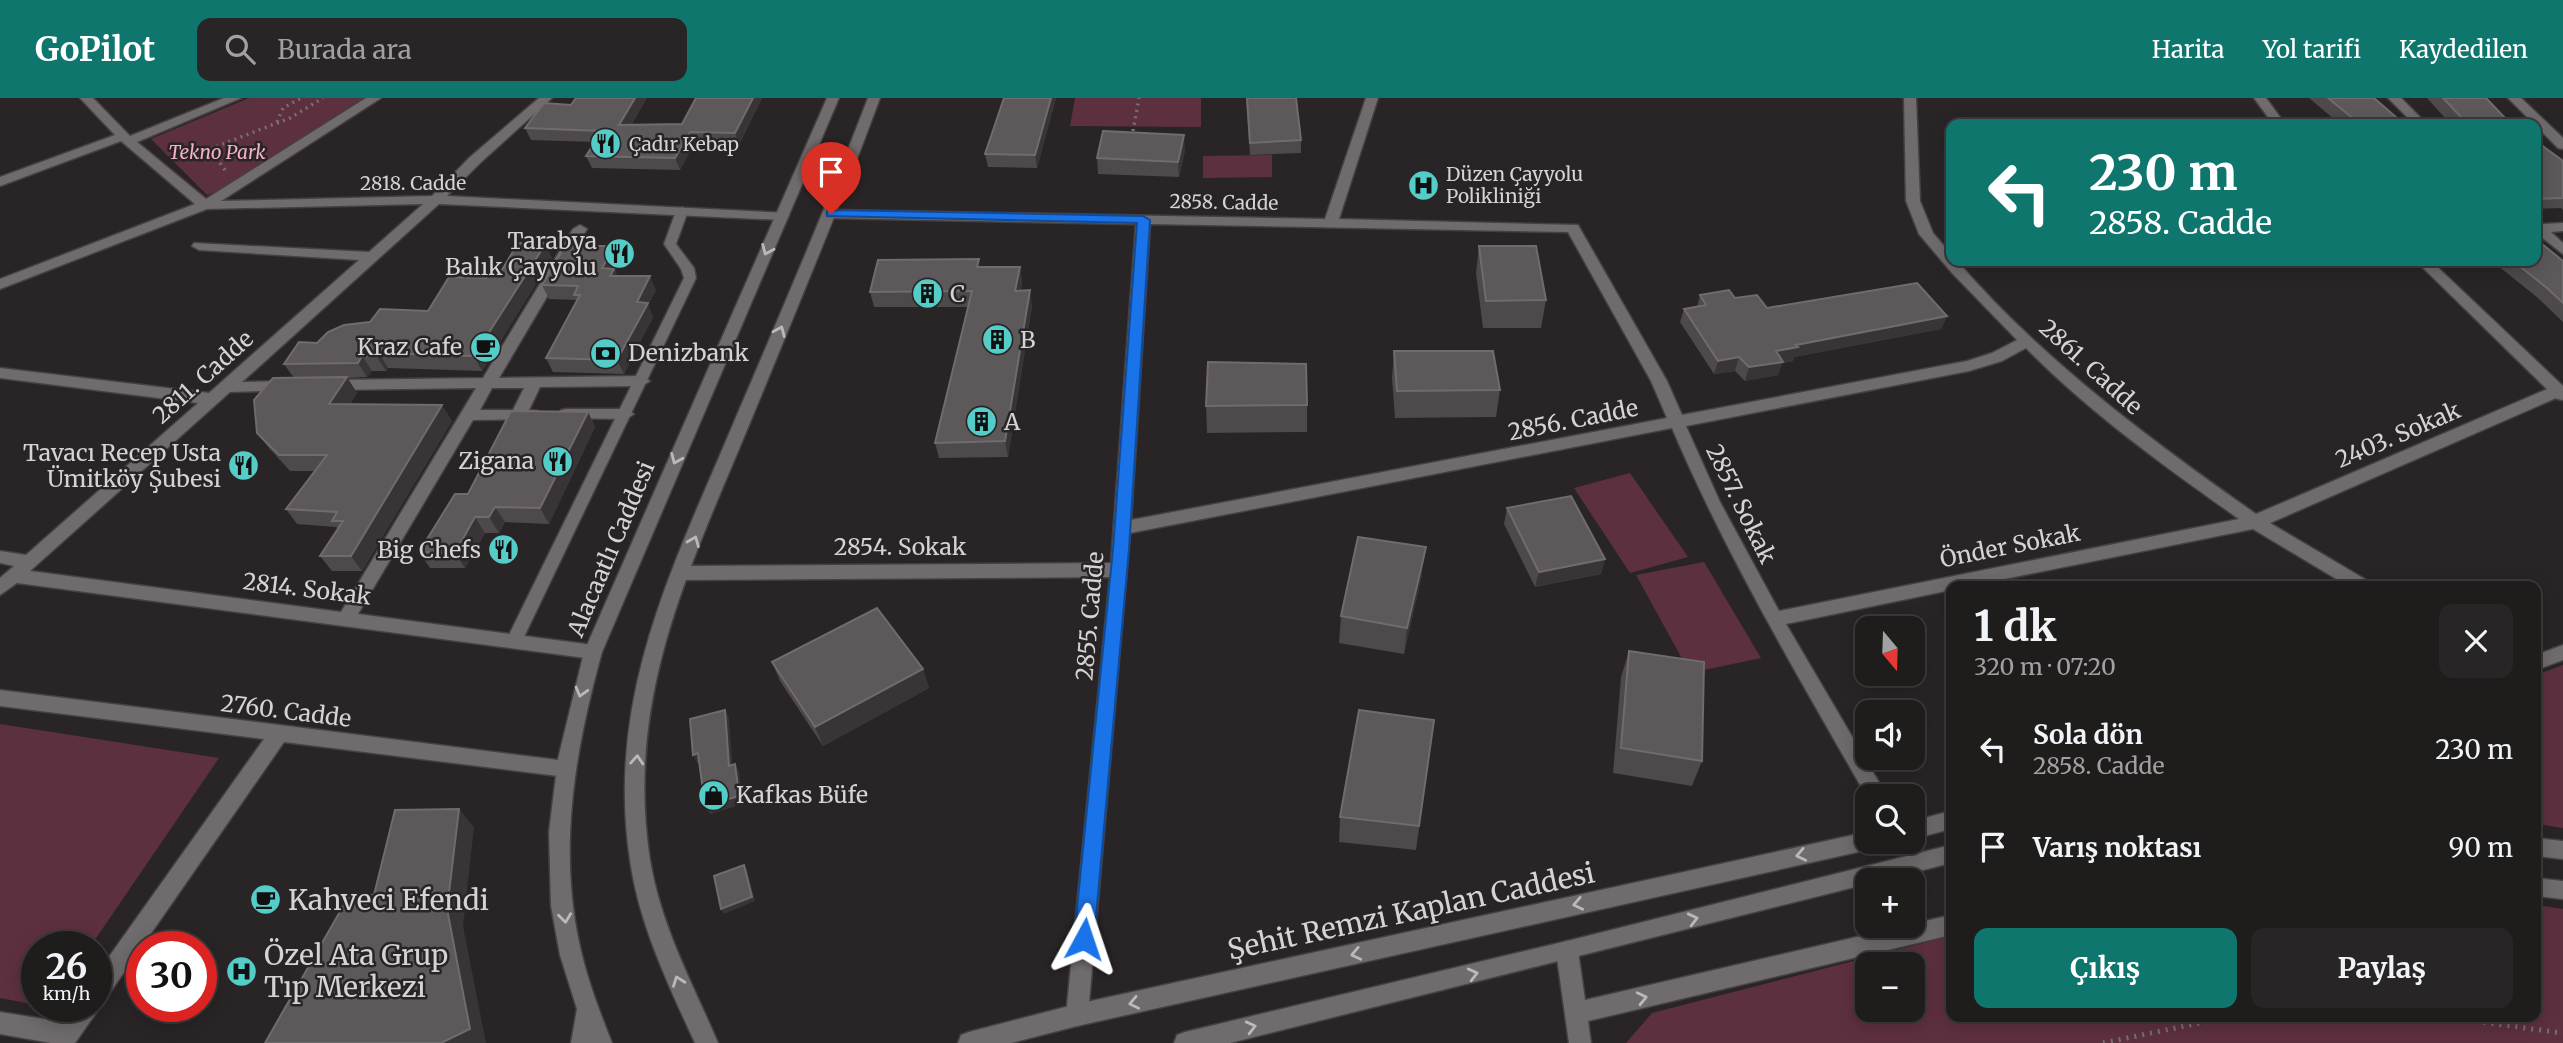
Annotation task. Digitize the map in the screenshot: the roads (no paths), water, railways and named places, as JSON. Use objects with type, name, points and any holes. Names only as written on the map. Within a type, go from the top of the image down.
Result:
[{"type":"street","points":[[86,98],[126,138],[205,205]]},
{"type":"street","points":[[0,182],[235,98]]},
{"type":"street","points":[[0,284],[205,205],[375,98]]},
{"type":"street","name":"2811. Cadde","points":[[0,588],[373,257],[474,161],[546,98]]},
{"type":"street","name":"Alacaatlı Caddesi","points":[[601,1043],[588,1010],[568,940],[561,875],[561,820],[566,769],[578,701],[593,652],[833,98]]},
{"type":"street","points":[[706,1043],[684,995],[648,899],[636,822],[635,783],[640,707],[667,607],[831,214],[874,98]]},
{"type":"street","points":[[1331,223],[1372,98]]},
{"type":"street","name":"2861. Cadde","points":[[1910,98],[1913,201],[1926,234],[1946,257]]},
{"type":"street","points":[[2260,98],[2275,119]]},
{"type":"street","points":[[2394,98],[2416,119]]},
{"type":"street","points":[[2514,98],[2536,119]]},
{"type":"street","points":[[2541,124],[2563,145]]},
{"type":"street","name":"2818. Cadde","points":[[205,205],[436,200],[782,216]]},
{"type":"street","name":"2858. Cadde","points":[[831,214],[1573,228]]},
{"type":"street","name":"2855. Cadde","points":[[1077,1015],[1119,570],[1143,220]]},
{"type":"street","points":[[2541,228],[2563,227]]},
{"type":"street","name":"2857. Sokak","points":[[1573,228],[1647,359],[1712,502],[1774,619],[1870,784]]},
{"type":"street","points":[[346,619],[580,229]]},
{"type":"street","points":[[2541,231],[2563,250]]},
{"type":"street","points":[[199,246],[373,257]]},
{"type":"street","name":"2861. Cadde","points":[[1954,266],[2055,369],[2146,445],[2255,522],[2354,581]]},
{"type":"street","points":[[2428,266],[2561,393]]},
{"type":"street","name":"2856. Cadde","points":[[1122,528],[1677,424],[1969,366],[2026,341]]},
{"type":"street","points":[[0,373],[213,399]]},
{"type":"street","points":[[227,387],[642,381]]},
{"type":"street","points":[[518,415],[535,382]]},
{"type":"street","name":"2403. Sokak","points":[[2255,522],[2561,393]]},
{"type":"street","points":[[469,415],[625,414]]},
{"type":"street","name":"Önder Sokak","points":[[1962,581],[2255,522]]},
{"type":"street","points":[[0,557],[30,562]]},
{"type":"street","name":"2854. Sokak","points":[[681,573],[1119,570]]},
{"type":"street","name":"2814. Sokak","points":[[14,576],[593,652]]},
{"type":"street","name":"Önder Sokak","points":[[1774,619],[1946,584]]},
{"type":"street","points":[[2541,661],[2563,652]]},
{"type":"street","name":"2760. Cadde","points":[[0,698],[278,735],[566,769]]},
{"type":"street","points":[[112,971],[278,735]]},
{"type":"street","points":[[1925,827],[1946,821]]},
{"type":"street","name":"Şehit Remzi Kaplan Caddesi","points":[[970,1043],[1077,1015],[1855,844]]},
{"type":"street","points":[[2541,848],[2563,850]]},
{"type":"street","points":[[1197,1042],[1946,855]]},
{"type":"street","points":[[2541,888],[2563,890]]},
{"type":"street","points":[[1576,1013],[1946,926]]},
{"type":"street","points":[[1567,951],[1580,1043]]},
{"type":"street","points":[[582,1043],[588,1010]]},
{"type":"street","points":[[0,1023],[65,1038],[76,1022]]},
{"type":"lane","points":[[514,641],[691,278],[689,268],[671,250],[670,244],[682,211]]},
{"type":"place","name":"Çadır Kebap","points":[[606,144]]},
{"type":"place","name":"Düzen Çayyolu Polikliniği","points":[[1423,185]]},
{"type":"place","name":"Tarabya Balık Çayyolu","points":[[620,254]]},
{"type":"place","name":"C","points":[[927,294]]},
{"type":"place","name":"B","points":[[997,340]]},
{"type":"place","name":"Kraz Cafe","points":[[485,347]]},
{"type":"place","name":"Denizbank","points":[[605,353]]},
{"type":"place","name":"A","points":[[981,422]]},
{"type":"place","name":"Zigana","points":[[557,461]]},
{"type":"place","name":"Tavacı Recep Usta Ümitköy Şubesi","points":[[244,466]]},
{"type":"place","name":"Big Chefs","points":[[504,550]]},
{"type":"place","name":"Kafkas Büfe","points":[[713,795]]},
{"type":"place","name":"Kahveci Efendi","points":[[265,900]]},
{"type":"place","name":"Özel Ata Grup Tıp Merkezi","points":[[241,971]]},
{"type":"park label","name":"Tekno Park","points":[[217,152]]}]
